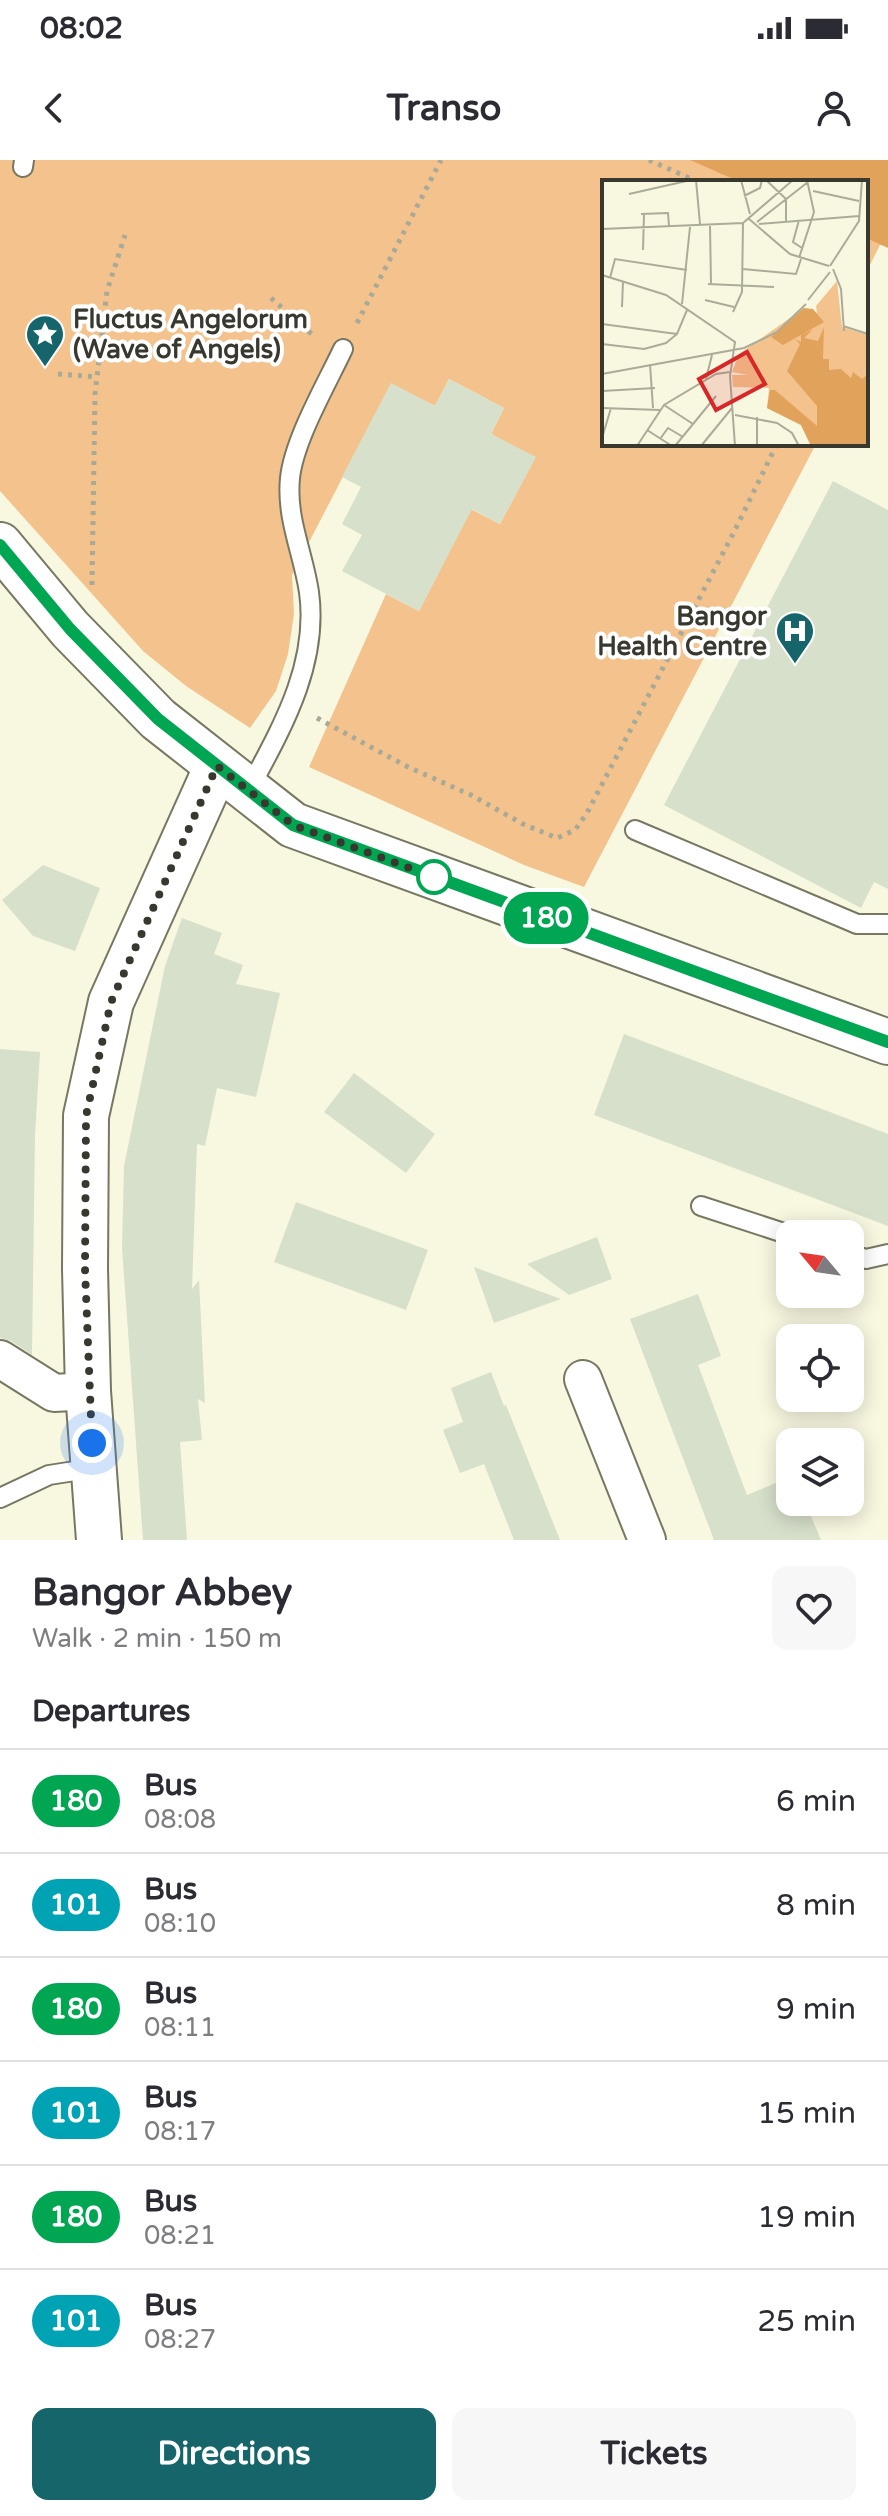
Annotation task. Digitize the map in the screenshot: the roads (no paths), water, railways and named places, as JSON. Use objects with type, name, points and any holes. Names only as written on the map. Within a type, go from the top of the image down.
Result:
[{"type":"main road","points":[[0,545],[70,629],[158,719],[293,825],[888,1042]]},
{"type":"main road","points":[[99,1540],[88,1391],[86,1116],[111,1002],[232,779]]},
{"type":"street","points":[[0,1359],[54,1393],[88,1391]]},
{"type":"street","points":[[583,1379],[647,1540]]},
{"type":"lane","points":[[232,779],[291,704],[303,676],[310,633],[309,593],[289,509],[290,475],[296,451],[343,349]]},
{"type":"lane","points":[[635,830],[857,924],[888,924]]},
{"type":"lane","points":[[701,1206],[776,1230]]},
{"type":"lane","points":[[864,1258],[888,1254]]},
{"type":"lane","points":[[0,1498],[49,1475],[94,1468]]},
{"type":"place","name":"Fluctus Angelorum (Wave of Angels)","points":[[45,368]]},
{"type":"place","name":"Bangor Health Centre","points":[[795,665]]}]
